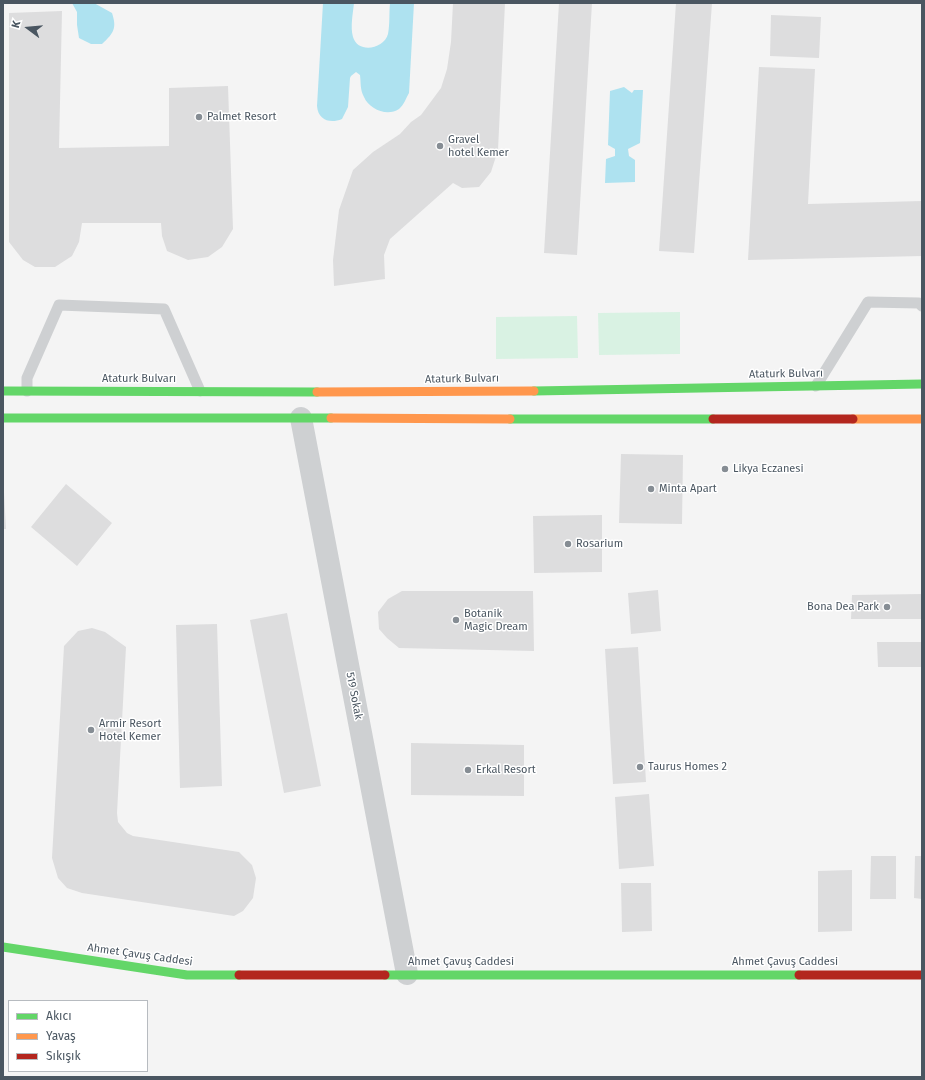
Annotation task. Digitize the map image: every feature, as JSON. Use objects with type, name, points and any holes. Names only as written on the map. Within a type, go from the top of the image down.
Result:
[{"type":"main road","name":"Ataturk Bulvarı","points":[[3,391],[28,395],[200,391],[459,392],[922,384]]},
{"type":"main road","points":[[3,418],[28,415],[302,418],[922,419]]},
{"type":"main road","name":"Ahmet Çavuş Caddesi","points":[[3,947],[187,975],[922,974]]},
{"type":"street","name":"519 Sokak","points":[[302,418],[407,974]]},
{"type":"lane","points":[[816,386],[868,302],[919,303],[922,306]]},
{"type":"lane","points":[[28,395],[27,378],[59,305],[164,309],[200,391]]},
{"type":"green space","points":[[680,312],[680,354],[599,355],[598,313]]},
{"type":"green space","points":[[577,316],[578,358],[496,359],[496,317]]},
{"type":"water","points":[[72,3],[94,3],[112,13],[114,23],[113,30],[102,44],[91,44],[79,38],[77,12]]},
{"type":"water","points":[[323,3],[354,3],[352,24],[353,37],[360,46],[371,48],[382,43],[386,39],[389,26],[390,3],[414,3],[409,93],[399,109],[384,112],[370,105],[366,101],[362,92],[360,75],[356,72],[350,78],[348,107],[342,119],[329,121],[322,118],[317,106]]},
{"type":"water","points":[[624,87],[632,93],[634,90],[643,90],[640,143],[628,149],[629,156],[635,160],[635,182],[605,183],[606,159],[615,156],[615,149],[608,145],[610,91]]},
{"type":"building","name":"Gravel hotel Kemer","points":[[453,3],[505,3],[498,150],[491,172],[479,187],[462,188],[453,183],[390,239],[384,255],[385,279],[334,286],[333,260],[339,210],[353,170],[373,152],[400,134],[411,122],[421,115],[441,88],[447,69],[451,42]]},
{"type":"building","points":[[559,3],[592,3],[577,255],[544,253]]},
{"type":"building","points":[[676,3],[712,3],[694,253],[659,251]]},
{"type":"building","name":"Palmet Resort","points":[[62,11],[59,148],[169,146],[169,88],[228,86],[233,229],[222,247],[208,257],[188,260],[167,251],[162,236],[161,223],[82,223],[79,242],[72,256],[55,267],[35,267],[23,260],[9,242],[9,13]]},
{"type":"building","points":[[771,15],[821,17],[819,58],[770,56]]},
{"type":"building","points":[[759,67],[815,69],[808,204],[922,201],[922,256],[748,260]]},
{"type":"building","name":"Minta Apart","points":[[621,454],[683,455],[682,524],[619,523]]},
{"type":"building","points":[[66,484],[112,523],[77,566],[31,527]]},
{"type":"building","points":[[4,492],[6,529],[3,529]]},
{"type":"building","name":"Rosarium","points":[[602,515],[602,572],[534,573],[533,516]]},
{"type":"building","points":[[658,590],[661,631],[631,634],[628,593]]},
{"type":"building","name":"Botanik Magic Dream","points":[[402,591],[533,591],[534,651],[399,648],[379,629],[378,612],[388,599]]},
{"type":"building","name":"Bona Dea Park","points":[[922,594],[922,619],[851,619],[852,595]]},
{"type":"building","points":[[287,613],[321,786],[284,793],[250,620]]},
{"type":"building","points":[[217,624],[222,786],[180,788],[176,625]]},
{"type":"building","name":"Armir Resort Hotel Kemer","points":[[92,628],[105,632],[126,647],[117,813],[118,822],[127,833],[133,836],[239,852],[252,865],[256,878],[253,898],[243,911],[234,916],[82,893],[67,888],[58,878],[52,858],[64,646],[78,631]]},
{"type":"building","name":"Bona Dea Park","points":[[877,642],[922,642],[922,667],[878,667]]},
{"type":"building","points":[[638,647],[646,782],[613,784],[605,649]]},
{"type":"building","name":"Erkal Resort","points":[[411,743],[524,745],[524,796],[411,795]]},
{"type":"building","points":[[649,794],[654,866],[619,869],[615,797]]},
{"type":"building","points":[[871,856],[896,856],[896,899],[870,899]]},
{"type":"building","points":[[915,856],[922,856],[922,899],[914,898]]},
{"type":"building","points":[[852,870],[852,931],[818,932],[818,871]]},
{"type":"building","points":[[621,883],[651,883],[652,931],[622,932]]},
{"type":"traffic: fast","points":[[534,391],[922,384]]},
{"type":"traffic: fast","points":[[3,391],[317,392]]},
{"type":"traffic: fast","points":[[3,418],[331,418]]},
{"type":"traffic: fast","points":[[510,419],[713,419]]},
{"type":"traffic: fast","points":[[3,947],[187,975],[239,975]]},
{"type":"traffic: fast","points":[[385,975],[799,975]]},
{"type":"traffic: slow","points":[[317,392],[534,391]]},
{"type":"traffic: slow","points":[[331,418],[510,419]]},
{"type":"traffic: slow","points":[[853,419],[922,419]]},
{"type":"traffic: jam","points":[[713,419],[853,419]]},
{"type":"traffic: jam","points":[[239,975],[385,975]]},
{"type":"traffic: jam","points":[[799,975],[922,975]]},
{"type":"place","name":"Palmet Resort","points":[[199,117]]},
{"type":"place","name":"Gravel hotel Kemer","points":[[440,146]]},
{"type":"place","name":"Likya Eczanesi","points":[[725,469]]},
{"type":"place","name":"Minta Apart","points":[[651,489]]},
{"type":"place","name":"Rosarium","points":[[568,544]]},
{"type":"place","name":"Bona Dea Park","points":[[887,607]]},
{"type":"place","name":"Botanik Magic Dream","points":[[456,620]]},
{"type":"place","name":"Armir Resort Hotel Kemer","points":[[91,730]]},
{"type":"place","name":"Taurus Homes 2","points":[[640,767]]},
{"type":"place","name":"Erkal Resort","points":[[468,770]]}]
